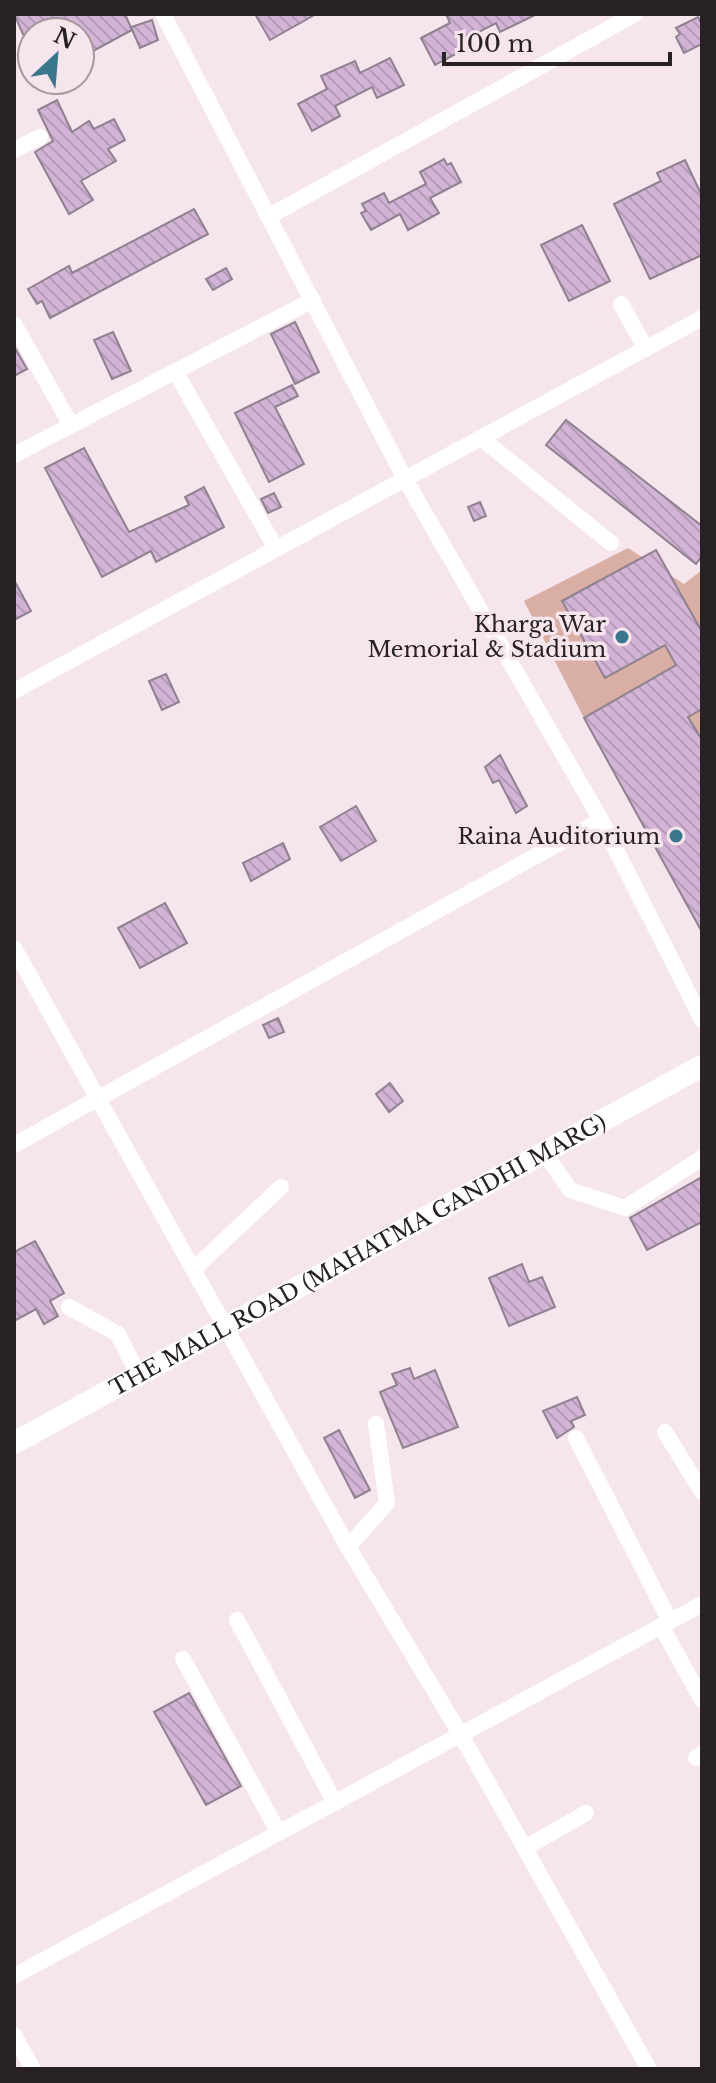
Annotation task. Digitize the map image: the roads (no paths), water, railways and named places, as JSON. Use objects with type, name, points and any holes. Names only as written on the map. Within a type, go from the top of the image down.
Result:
[{"type":"street","points":[[163,14],[405,479],[601,820],[702,1020]]},
{"type":"street","points":[[268,217],[635,14]]},
{"type":"street","points":[[14,150],[40,137]]},
{"type":"street","points":[[14,455],[313,300]]},
{"type":"street","points":[[621,304],[646,349]]},
{"type":"street","points":[[14,691],[702,318]]},
{"type":"street","points":[[14,324],[71,425]]},
{"type":"street","points":[[175,371],[275,547]]},
{"type":"street","points":[[481,438],[611,543]]},
{"type":"street","points":[[14,1145],[601,820]]},
{"type":"street","points":[[14,948],[100,1097],[348,1547],[461,1735],[649,2069]]},
{"type":"street","name":"THE MALL ROAD (MAHATMA GANDHI MARG)","points":[[14,1443],[702,1066]]},
{"type":"street","points":[[543,1151],[570,1190],[625,1208],[702,1158]]},
{"type":"street","points":[[195,1268],[281,1187]]},
{"type":"street","points":[[69,1307],[118,1334],[138,1374]]},
{"type":"street","points":[[348,1547],[387,1503],[376,1424]]},
{"type":"street","points":[[665,1432],[702,1492]]},
{"type":"street","points":[[576,1438],[702,1700]]},
{"type":"street","points":[[14,1976],[702,1604]]},
{"type":"street","points":[[237,1620],[335,1803]]},
{"type":"street","points":[[183,1659],[279,1833]]},
{"type":"street","points":[[525,1848],[586,1813]]},
{"type":"street","points":[[14,2035],[33,2069]]},
{"type":"place","name":"Kharga War Memorial & Stadium","points":[[622,637]]},
{"type":"place","name":"Raina Auditorium","points":[[676,836]]}]
